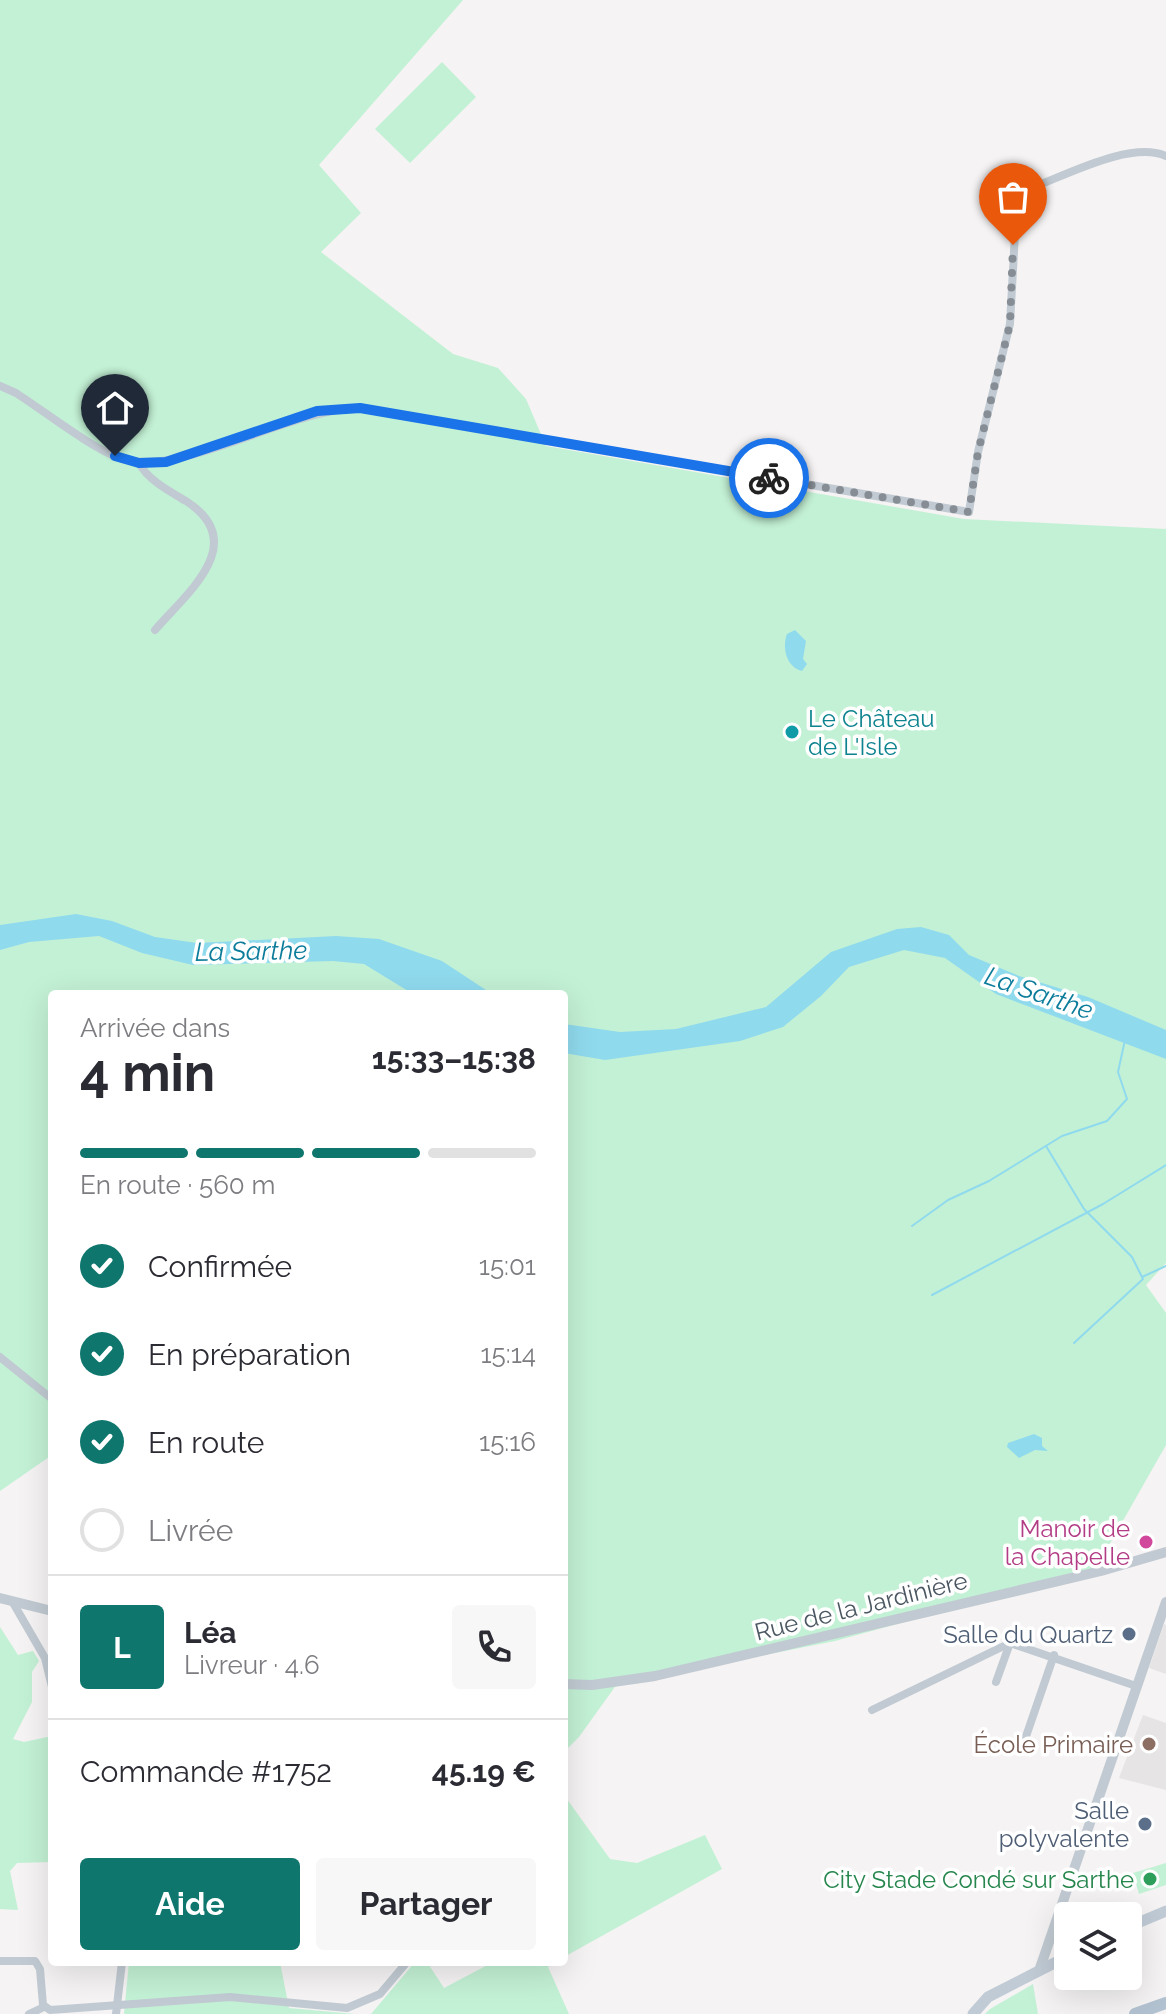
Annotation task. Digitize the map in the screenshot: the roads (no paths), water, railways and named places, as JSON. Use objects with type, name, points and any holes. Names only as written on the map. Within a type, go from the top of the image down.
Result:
[{"type":"main road","points":[[1142,1921],[1166,1911]]},
{"type":"main road","points":[[973,2014],[988,1997],[1054,1963]]},
{"type":"main road","points":[[1135,2014],[1166,2003]]},
{"type":"street","points":[[0,386],[115,456],[139,463],[166,462],[317,411],[360,408],[969,512],[978,452],[1010,324],[1017,197],[1026,190],[1134,151],[1154,151],[1166,156]]},
{"type":"street","points":[[139,463],[144,473],[198,509],[213,535],[214,552],[210,566],[155,630]]},
{"type":"street","points":[[0,1357],[48,1396]]},
{"type":"street","name":"Rue de la Jardinière","points":[[568,1684],[602,1684],[655,1676],[1101,1571],[1166,1552]]},
{"type":"street","points":[[0,1598],[48,1610]]},
{"type":"street","points":[[12,1601],[45,1658],[48,1670]]},
{"type":"street","points":[[1039,1971],[1166,1602]]},
{"type":"street","points":[[872,1710],[1010,1643],[1054,1655],[1136,1686]]},
{"type":"street","points":[[996,1682],[1010,1643]]},
{"type":"street","points":[[1022,1748],[1054,1655]]},
{"type":"street","points":[[0,1961],[27,1958],[37,1963],[44,2007]]},
{"type":"street","points":[[117,2009],[122,1966]]},
{"type":"street","points":[[44,2007],[50,2010],[117,2009],[230,1997],[347,2008],[380,1994],[404,1966]]},
{"type":"street","points":[[29,2014],[44,2007]]},
{"type":"water","points":[[795,630],[806,641],[803,659],[807,664],[802,671],[792,665],[785,650],[787,634]]},
{"type":"water","name":"La Sarthe","points":[[76,914],[112,921],[155,937],[197,943],[336,936],[379,939],[442,961],[486,990],[406,990],[364,964],[333,961],[193,965],[142,953],[99,936],[29,942],[0,950],[0,925]]},
{"type":"water","name":"La Sarthe","points":[[921,927],[949,935],[969,955],[1019,976],[1088,997],[1166,1030],[1166,1059],[996,994],[945,958],[904,950],[849,967],[821,996],[783,1027],[740,1041],[605,1060],[568,1054],[568,1025],[620,1032],[676,1029],[766,1007],[831,952],[897,929]]},
{"type":"water","points":[[1034,1434],[1042,1438],[1042,1446],[1048,1451],[1035,1450],[1019,1458],[1007,1447],[1008,1443]]},
{"type":"waterway","points":[[912,1226],[948,1200],[989,1181],[1062,1136],[1107,1121],[1127,1099],[1118,1072],[1125,1040]]},
{"type":"waterway","points":[[1046,1146],[1084,1209],[1132,1257],[1143,1279],[1074,1343]]},
{"type":"waterway","points":[[932,1295],[1103,1204],[1166,1165]]},
{"type":"waterway","points":[[1142,1277],[1166,1266]]},
{"type":"place","name":"Le Château de L'Isle","points":[[792,732]]},
{"type":"place","name":"Manoir de la Chapelle","points":[[1146,1542]]},
{"type":"place","name":"Salle du Quartz","points":[[1129,1634]]},
{"type":"place","name":"École Primaire","points":[[1149,1744]]},
{"type":"place","name":"Salle polyvalente","points":[[1145,1824]]},
{"type":"place","name":"City Stade Condé sur Sarthe","points":[[1150,1879]]}]
